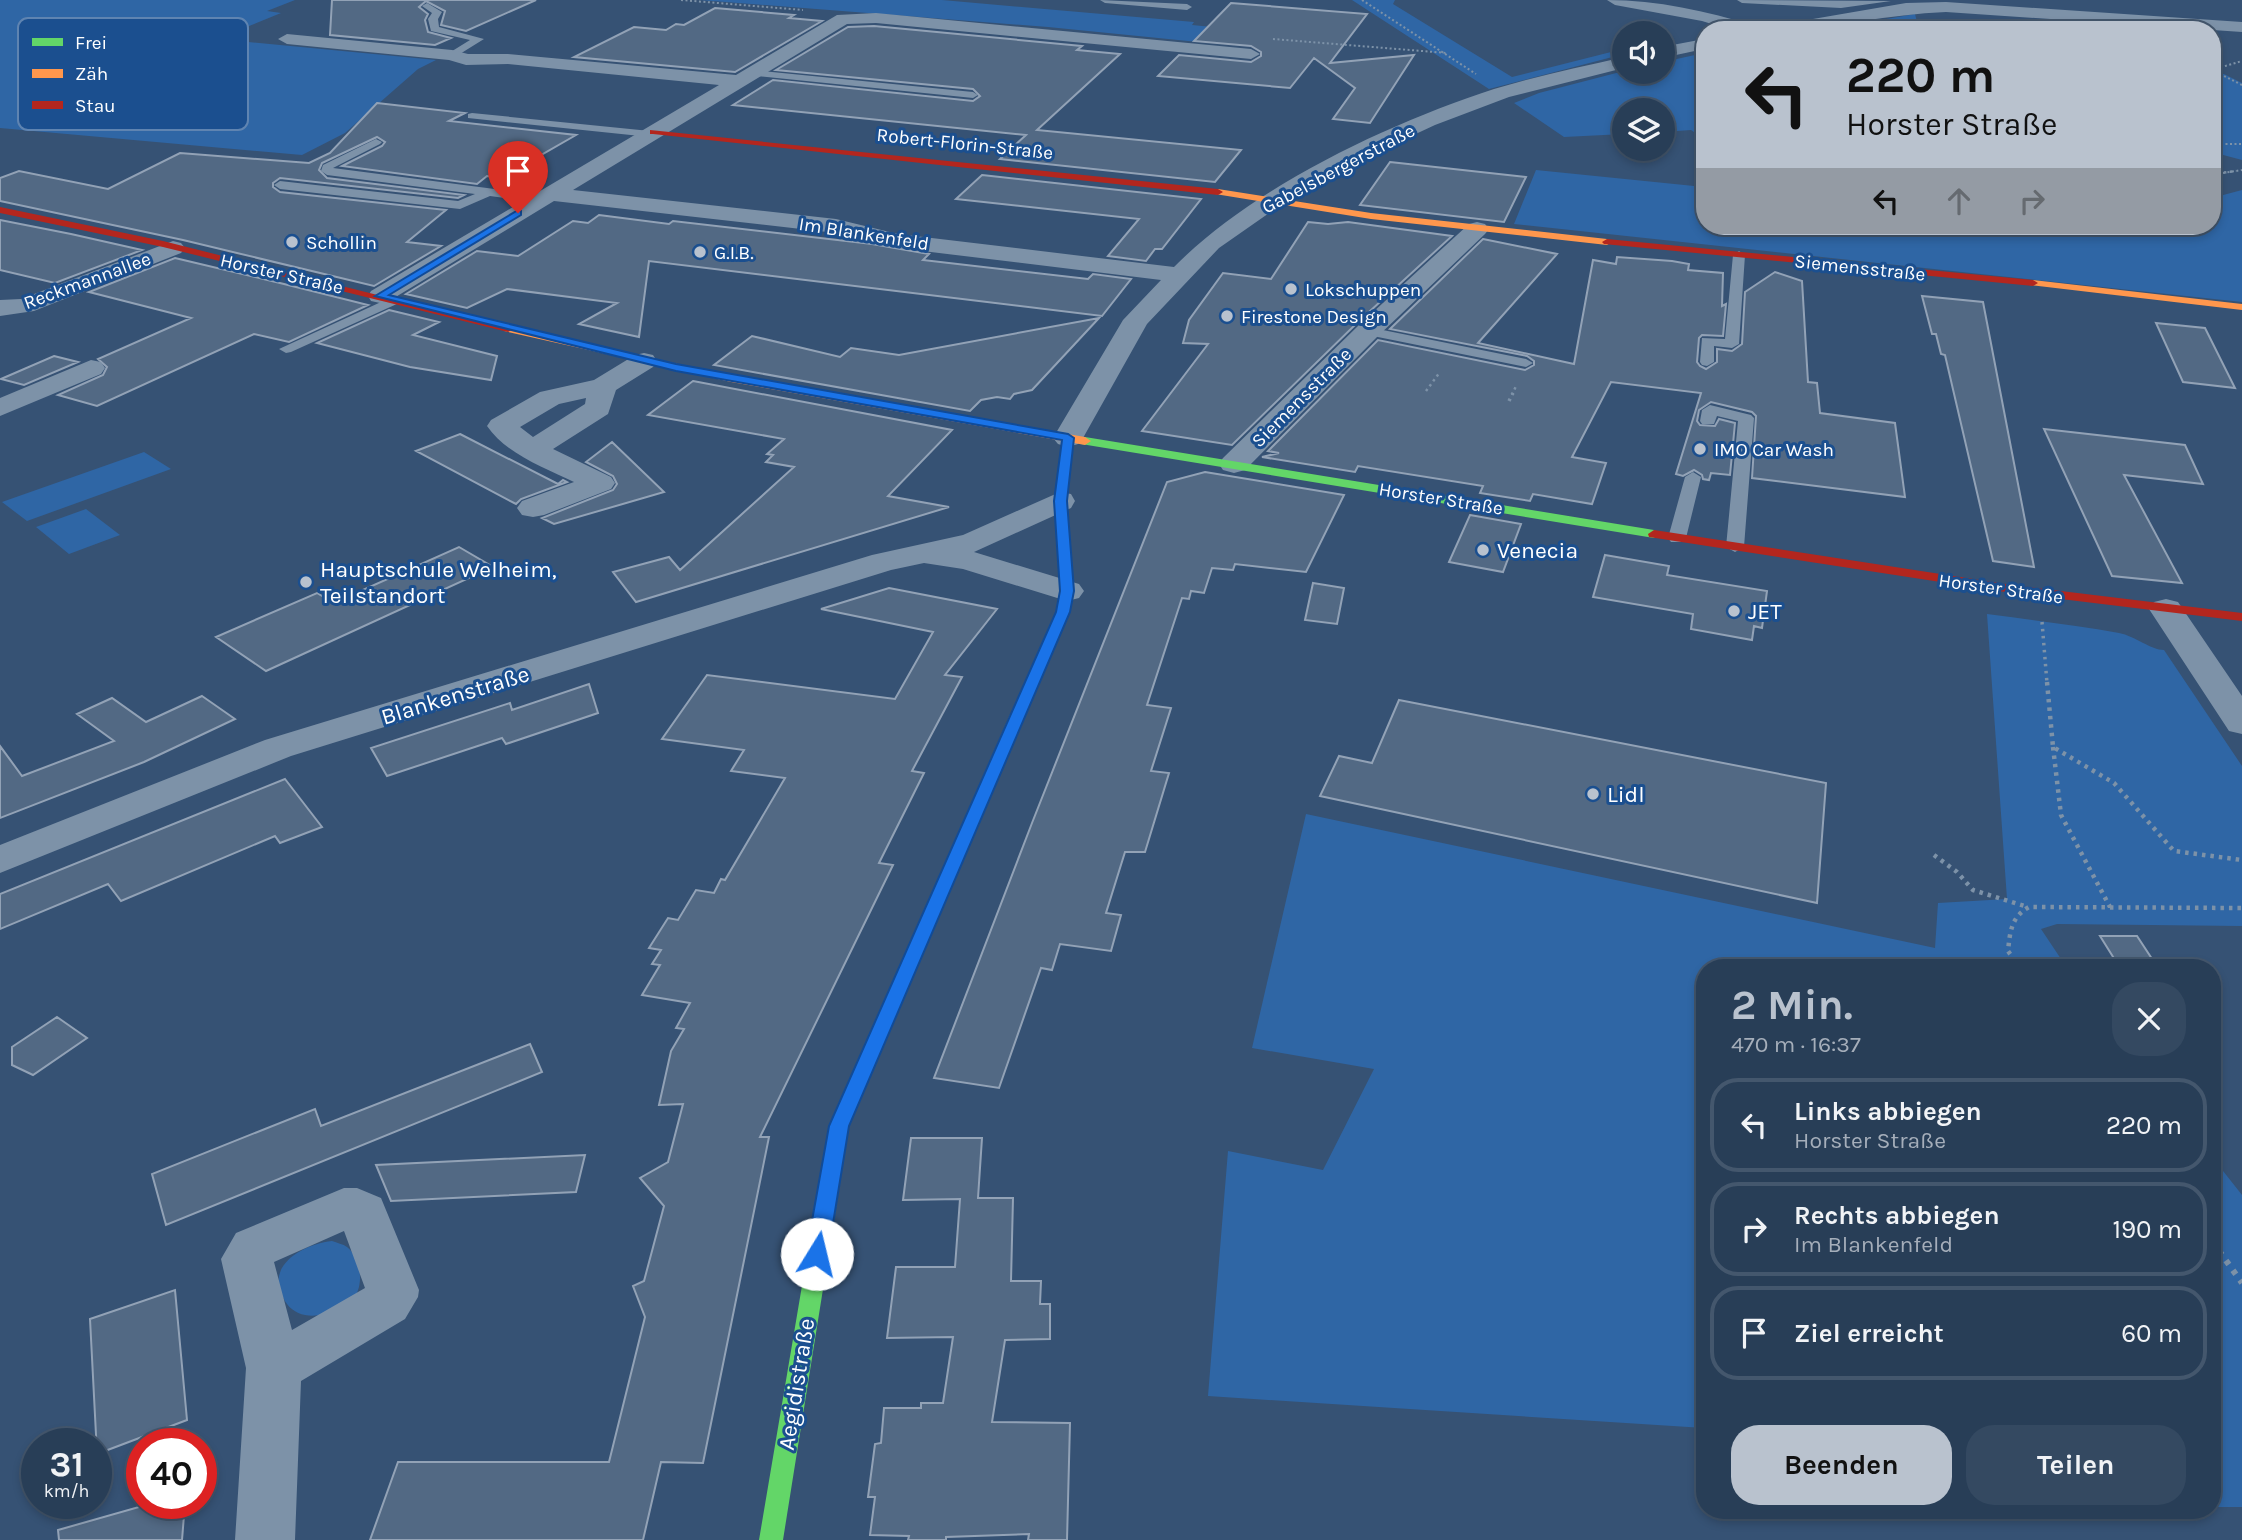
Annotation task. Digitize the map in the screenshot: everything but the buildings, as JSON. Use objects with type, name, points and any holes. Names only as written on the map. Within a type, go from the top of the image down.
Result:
[{"type":"street","points":[[1615,0],[1721,21]]},
{"type":"street","points":[[1829,21],[1903,8],[1946,7],[2153,21]]},
{"type":"street","points":[[387,298],[545,197],[744,77],[834,24],[856,17],[1064,34],[1084,40],[1251,54]]},
{"type":"street","points":[[2221,26],[2242,27]]},
{"type":"street","points":[[288,39],[452,55],[466,60],[508,59],[744,77]]},
{"type":"street","points":[[1675,50],[1696,46]]},
{"type":"street","name":"Gabelsbergerstraße","points":[[1068,438],[1136,320],[1211,243],[1271,201],[1355,155],[1428,121],[1502,93],[1612,65]]},
{"type":"street","name":"Robert-Florin-Straße","points":[[652,133],[1232,193],[1271,201]]},
{"type":"street","name":"Im Blankenfeld","points":[[545,197],[836,226],[898,241],[1179,275]]},
{"type":"street","name":"Siemensstraße","points":[[1271,201],[1477,229],[2242,307]]},
{"type":"street","name":"Horster Straße","points":[[0,210],[387,298],[644,361],[1068,438],[1677,538],[2040,594],[2242,617]]},
{"type":"street","name":"Siemensstraße","points":[[1234,464],[1368,331],[1477,229]]},
{"type":"street","name":"Reckmannallee","points":[[0,308],[25,306],[173,248]]},
{"type":"street","points":[[533,508],[600,483],[532,450],[501,426],[550,398],[603,386],[644,361]]},
{"type":"street","points":[[6,400],[91,368]]},
{"type":"street","points":[[532,450],[598,408],[603,386]]},
{"type":"street","name":"Aegidistraße","points":[[771,1540],[839,1126],[1063,612],[1067,591],[1060,501],[1068,438]]},
{"type":"street","name":"Blankenstraße","points":[[0,860],[278,748],[884,562],[973,543],[1060,501]]},
{"type":"street","name":"Blankenstraße","points":[[920,556],[966,560],[1067,591]]},
{"type":"street","points":[[2166,609],[2242,723]]},
{"type":"street","points":[[265,1540],[274,1368]]},
{"type":"lane","points":[[1105,0],[1187,8]]},
{"type":"lane","points":[[1742,0],[1840,5],[1886,0],[1903,8]]},
{"type":"lane","points":[[428,6],[437,12],[433,19],[434,29],[479,39],[452,55]]},
{"type":"lane","points":[[744,77],[973,95]]},
{"type":"lane","points":[[471,116],[652,133]]},
{"type":"lane","points":[[376,142],[335,161],[327,167],[327,172],[545,197]]},
{"type":"lane","points":[[280,185],[460,205],[489,192]]},
{"type":"lane","points":[[1707,362],[1707,341],[1732,344],[1739,255]]},
{"type":"lane","points":[[286,349],[387,298]]},
{"type":"lane","name":"Siemensstraße","points":[[1368,331],[1526,363]]},
{"type":"lane","points":[[1708,421],[1710,410],[1746,418],[1735,547]]},
{"type":"lane","points":[[1677,538],[1693,477]]},
{"type":"path","points":[[681,0],[856,17]]},
{"type":"path","points":[[1362,0],[1447,53],[1502,93]]},
{"type":"path","points":[[1263,38],[1447,53]]},
{"type":"path","points":[[2221,67],[2242,61]]},
{"type":"path","points":[[2221,74],[2242,85]]},
{"type":"path","points":[[2221,144],[2242,144]]},
{"type":"path","points":[[2221,172],[2242,170]]},
{"type":"path","points":[[2040,594],[2060,815],[2110,907]]},
{"type":"path","points":[[2053,747],[2114,783],[2174,851],[2242,860]]},
{"type":"path","points":[[1934,855],[1957,872],[1973,890],[2029,907],[2242,908]]},
{"type":"path","points":[[2013,959],[2007,951],[2012,919],[2019,911],[2029,907]]},
{"type":"path","points":[[2221,1254],[2242,1283]]},
{"type":"shaded area","points":[[0,0],[295,0],[267,11],[281,13],[248,26],[248,18],[18,18],[18,130],[0,128]]},
{"type":"shaded area","points":[[700,0],[942,0],[1194,22],[1192,25],[1243,30],[1198,42],[1048,27]]},
{"type":"shaded area","points":[[1352,0],[1395,0],[1393,4],[1512,77],[1612,52],[1612,57],[1489,89]]},
{"type":"shaded area","points":[[1915,14],[1917,21],[1875,21]]},
{"type":"shaded area","points":[[248,42],[436,60],[418,69],[345,133],[302,155],[22,130],[248,130]]},
{"type":"shaded area","points":[[1696,55],[1696,133],[1691,130],[1675,131],[1675,98],[1612,98],[1612,135],[1564,137],[1514,103],[1539,93],[1612,74],[1612,84],[1675,84],[1675,59]]},
{"type":"shaded area","points":[[2221,74],[2242,83],[2242,160],[2221,154]]},
{"type":"shaded area","points":[[1536,170],[1696,186],[1696,235],[2221,235],[2221,196],[2242,190],[2242,302],[1514,224]]},
{"type":"shaded area","points":[[144,452],[171,469],[27,521],[2,502]]},
{"type":"shaded area","points":[[86,509],[120,535],[69,554],[36,527]]},
{"type":"shaded area","points":[[1987,614],[2119,633],[2164,650],[2242,766],[2242,926],[2057,924],[2041,929],[2061,959],[1696,959],[1696,1427],[1208,1396],[1228,1151],[1323,1170],[1374,1069],[1252,1048],[1306,814],[1935,948],[1938,903],[2007,899]]},
{"type":"shaded area","points":[[2221,1168],[2242,1195],[2242,1507],[2221,1507]]},
{"type":"shaded area","points":[[332,1241],[347,1247],[356,1258],[360,1274],[358,1289],[351,1301],[336,1310],[318,1315],[301,1314],[287,1304],[280,1291],[281,1269],[297,1253],[308,1247]]},
{"type":"traffic: fast","points":[[1085,441],[1654,534]]},
{"type":"traffic: fast","points":[[771,1540],[839,1126],[874,1046]]},
{"type":"traffic: slow","points":[[1218,192],[1371,216],[1607,242]]},
{"type":"traffic: slow","points":[[2033,283],[2242,307]]},
{"type":"traffic: slow","points":[[508,329],[731,379],[1085,441]]},
{"type":"traffic: slow","points":[[874,1046],[1018,715]]},
{"type":"traffic: jam","points":[[653,132],[1218,192]]},
{"type":"traffic: jam","points":[[0,210],[163,244],[508,329]]},
{"type":"traffic: jam","points":[[1607,242],[2033,283]]},
{"type":"traffic: jam","points":[[1018,715],[1063,612],[1067,591],[1060,501],[1068,438]]},
{"type":"traffic: jam","points":[[1654,534],[2012,589],[2242,617]]},
{"type":"place","name":"Schollin","points":[[292,242]]},
{"type":"place","name":"G.I.B.","points":[[700,252]]},
{"type":"place","name":"Lokschuppen","points":[[1291,289]]},
{"type":"place","name":"Firestone Design","points":[[1227,316]]},
{"type":"place","name":"IMO Car Wash","points":[[1700,449]]},
{"type":"place","name":"Venecia","points":[[1483,550]]},
{"type":"place","name":"Hauptschule Welheim, Teilstandort","points":[[306,582]]},
{"type":"place","name":"JET","points":[[1734,611]]},
{"type":"place","name":"Lidl","points":[[1593,794]]},
{"type":"route","points":[[518,213],[380,296],[644,361],[847,400],[1068,438],[1060,501],[1067,591],[1063,612],[839,1126],[817,1254]]}]
